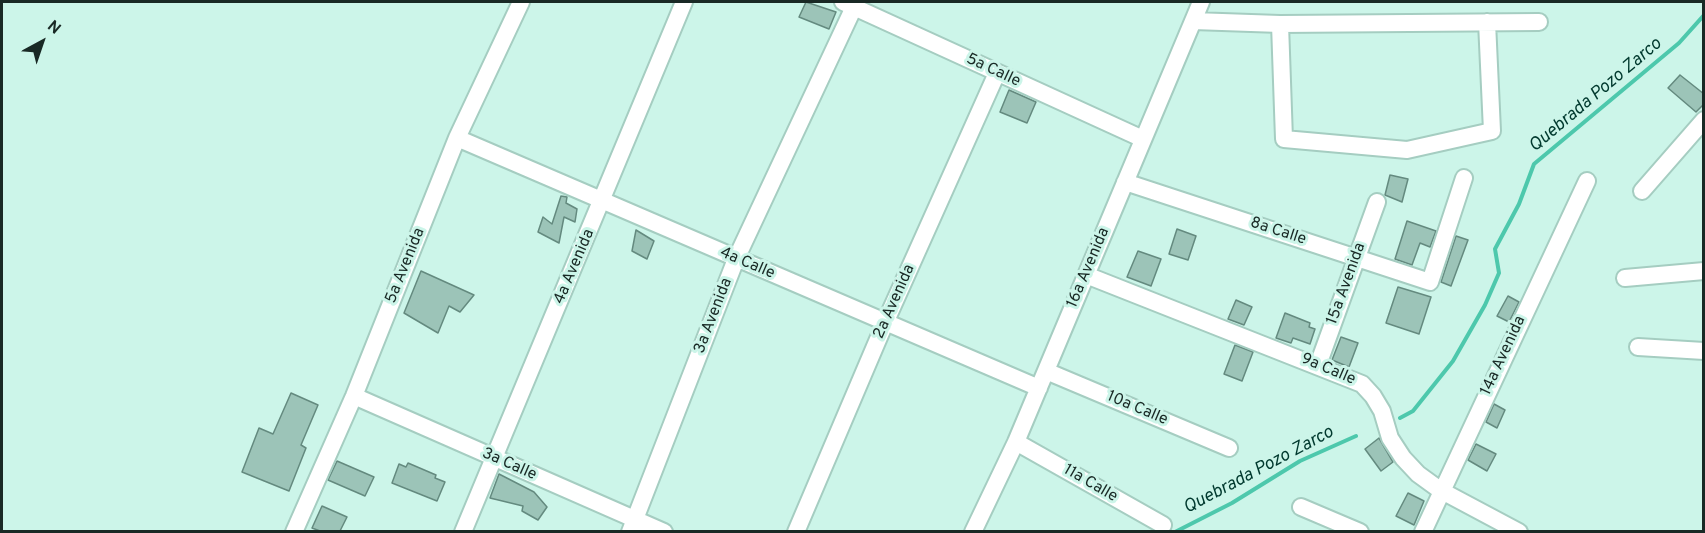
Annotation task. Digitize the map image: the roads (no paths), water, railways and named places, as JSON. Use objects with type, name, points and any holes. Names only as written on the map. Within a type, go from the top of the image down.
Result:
[{"type":"street","name":"5a Avenida","points":[[294,531],[354,396],[457,138],[521,2]]},
{"type":"street","name":"4a Avenida","points":[[463,531],[684,2]]},
{"type":"street","name":"16a Avenida","points":[[973,531],[1016,442],[1201,2]]},
{"type":"street","name":"5a Calle","points":[[848,4],[1143,139]]},
{"type":"street","name":"3a Avenida","points":[[632,525],[736,260],[848,4]]},
{"type":"street","points":[[1193,21],[1280,24],[1539,22]]},
{"type":"street","points":[[1280,24],[1284,139],[1407,150],[1492,131],[1487,22]]},
{"type":"street","name":"2a Avenida","points":[[796,531],[885,323],[997,73]]},
{"type":"street","points":[[1642,191],[1704,120]]},
{"type":"street","name":"4a Calle","points":[[457,138],[736,260],[1039,388]]},
{"type":"street","name":"8a Calle","points":[[1125,182],[1358,256],[1430,282],[1464,178]]},
{"type":"street","name":"14a Avenida","points":[[1423,531],[1440,490],[1587,181]]},
{"type":"street","name":"15a Avenida","points":[[1318,365],[1377,202]]},
{"type":"street","points":[[1625,278],[1704,271]]},
{"type":"street","name":"9a Calle","points":[[1086,275],[1362,384],[1382,411],[1390,438],[1403,458],[1418,474],[1440,490],[1519,531]]},
{"type":"street","points":[[1638,347],[1704,351]]},
{"type":"street","name":"10a Calle","points":[[1046,371],[1229,448]]},
{"type":"street","name":"3a Calle","points":[[354,396],[495,459],[632,525],[664,531]]},
{"type":"street","name":"11a Calle","points":[[1016,442],[1163,525]]},
{"type":"street","points":[[1301,507],[1360,531]]},
{"type":"waterway","name":"Quebrada Pozo Zarco","points":[[1400,418],[1413,411],[1453,361],[1485,305],[1499,273],[1495,249],[1519,204],[1534,164],[1679,43],[1704,15]]},
{"type":"waterway","name":"Quebrada Pozo Zarco","points":[[1175,532],[1232,503],[1300,461],[1356,436]]}]
